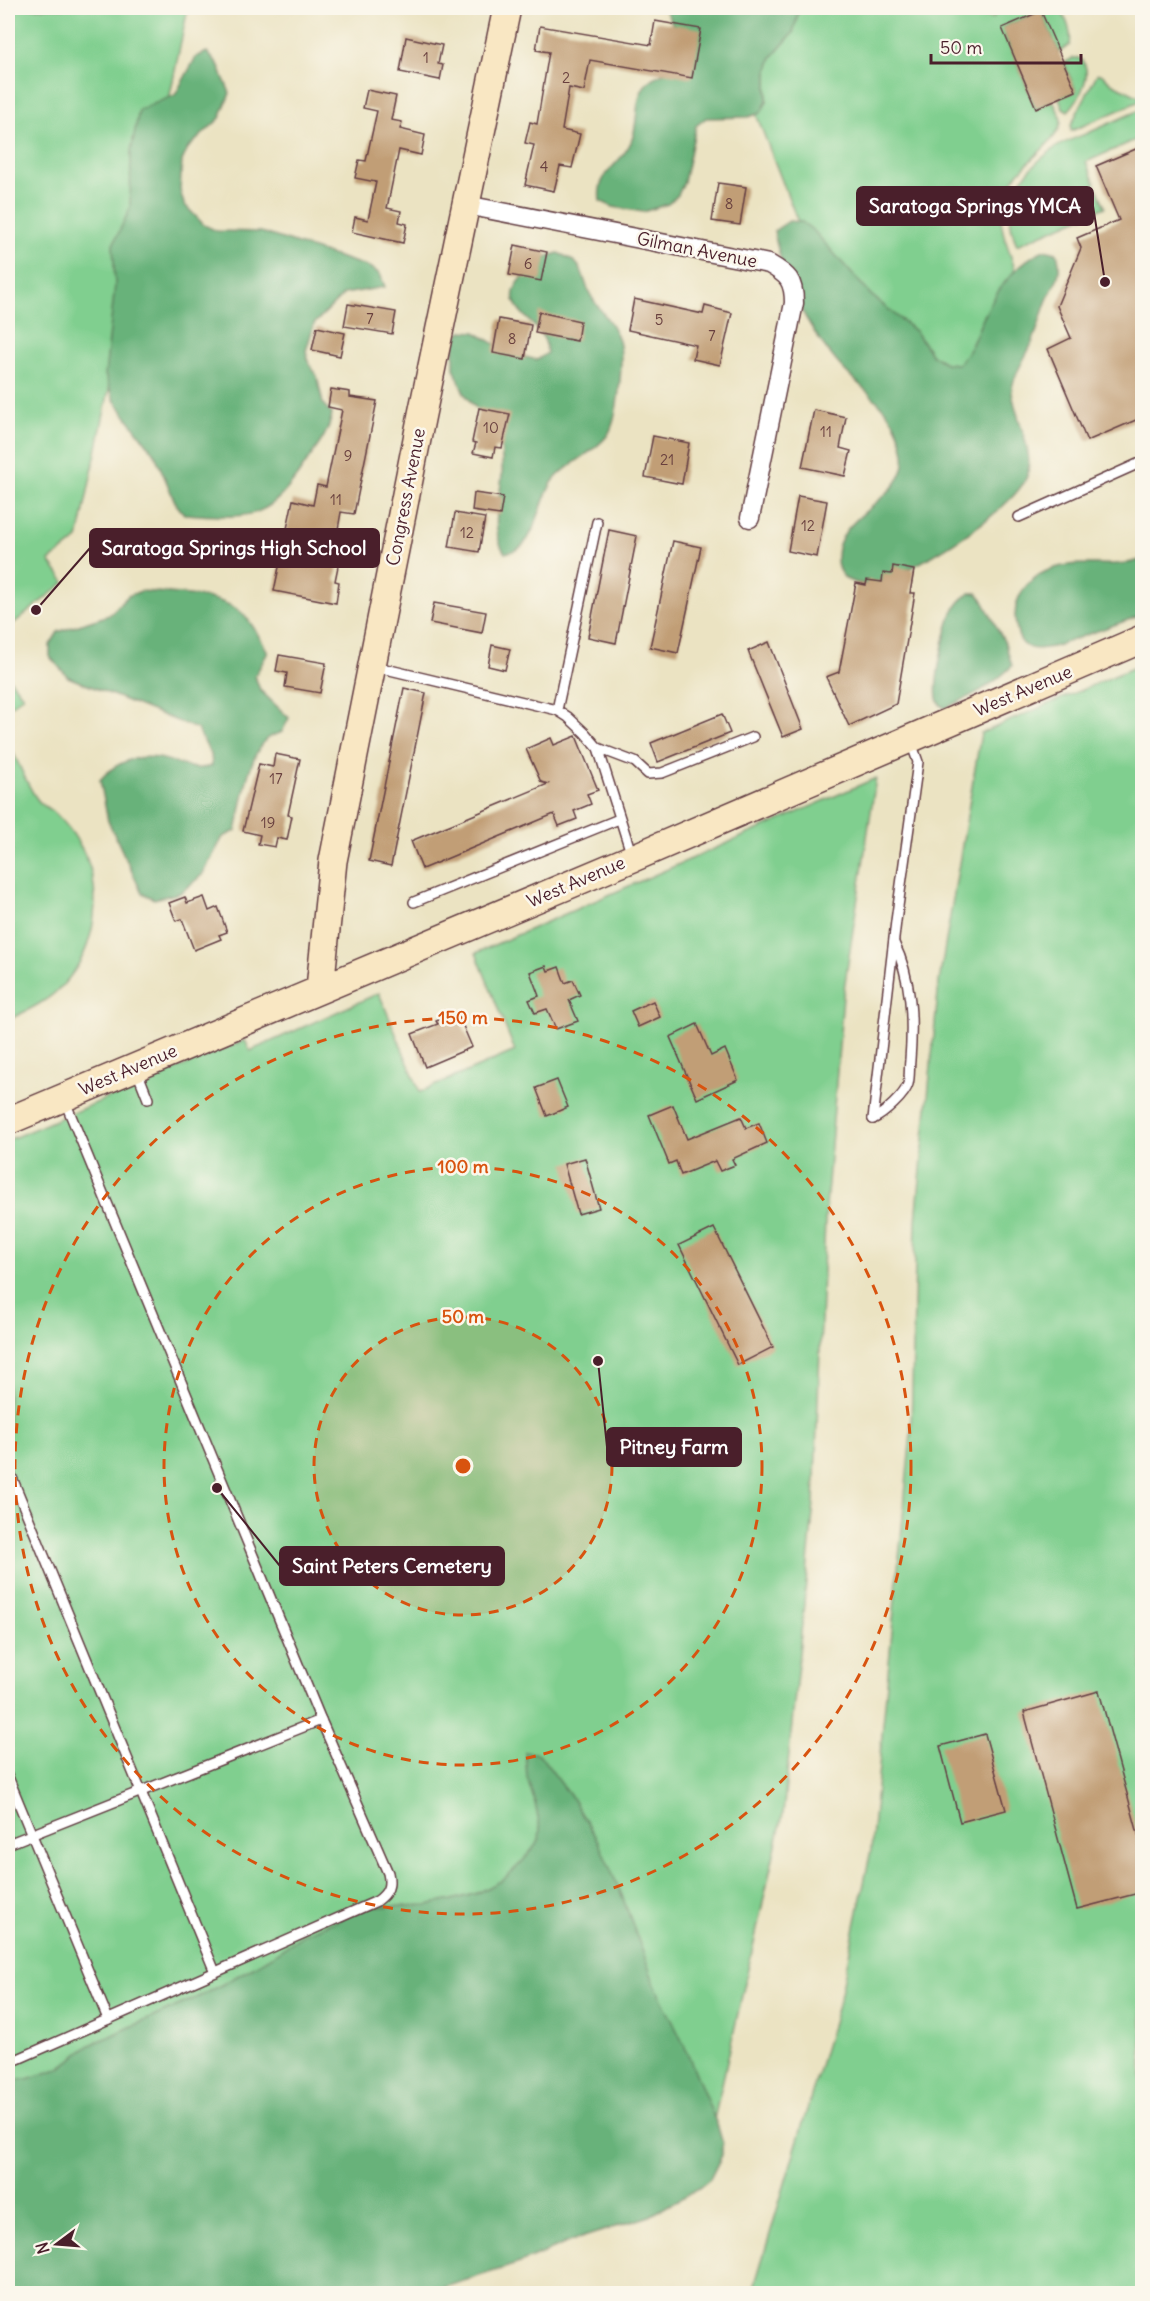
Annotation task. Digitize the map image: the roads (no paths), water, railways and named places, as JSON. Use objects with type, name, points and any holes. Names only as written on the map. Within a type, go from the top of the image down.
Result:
[{"type":"street","name":"Congress Avenue","points":[[321,988],[333,861],[507,8]]},
{"type":"street","name":"Gilman Avenue","points":[[466,205],[769,264],[785,273],[794,287],[794,303],[750,518]]},
{"type":"street","name":"West Avenue","points":[[8,1121],[633,858],[1143,639]]},
{"type":"lane","points":[[1018,517],[1143,462]]},
{"type":"lane","points":[[557,710],[597,522]]},
{"type":"lane","points":[[372,666],[557,710],[577,725],[598,748],[633,858]]},
{"type":"lane","points":[[598,748],[635,762],[648,774],[662,773],[753,736]]},
{"type":"lane","points":[[894,942],[908,983],[912,1030],[908,1085],[884,1113],[873,1119],[892,954],[918,762],[910,740]]},
{"type":"lane","points":[[414,902],[619,819]]},
{"type":"lane","points":[[135,1066],[148,1099]]},
{"type":"lane","points":[[8,2060],[18,2059],[377,1901],[388,1889],[390,1881],[63,1097]]},
{"type":"lane","points":[[8,1468],[215,1972]]},
{"type":"lane","points":[[8,1844],[321,1720]]},
{"type":"lane","points":[[8,1778],[108,2019]]},
{"type":"place","name":"Saratoga Springs YMCA","points":[[1105,282]]},
{"type":"place","name":"Saratoga Springs High School","points":[[36,610]]},
{"type":"place","name":"Pitney Farm","points":[[598,1361]]},
{"type":"place","name":"Saint Peters Cemetery","points":[[217,1488]]}]
